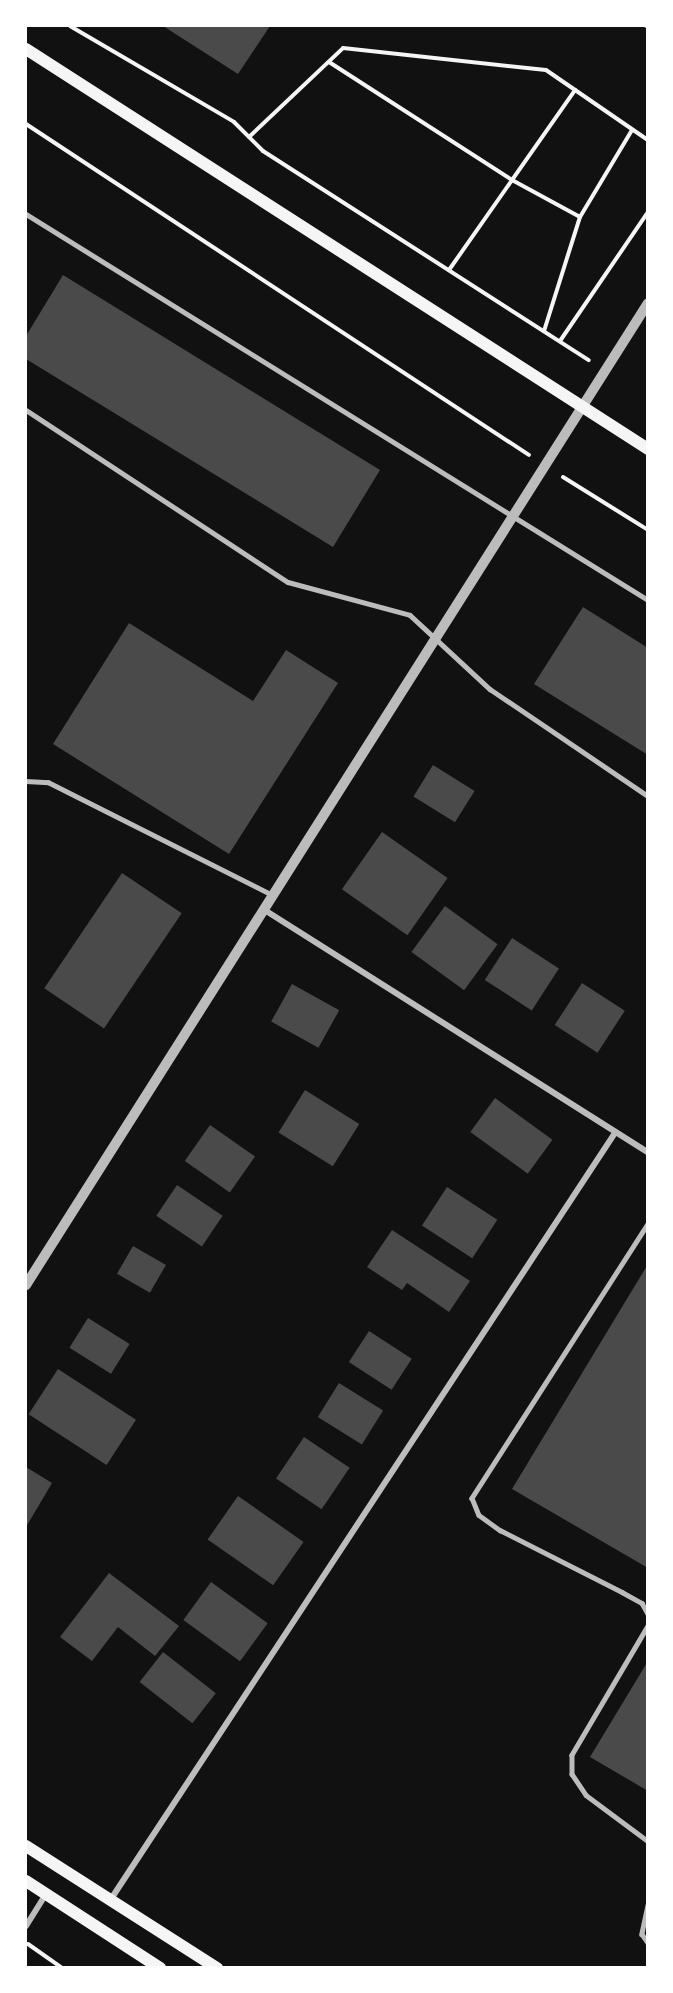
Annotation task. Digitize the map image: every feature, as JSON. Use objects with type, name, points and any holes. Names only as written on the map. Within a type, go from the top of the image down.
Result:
[{"type":"main road","points":[[26,49],[648,449]]},
{"type":"main road","points":[[26,1846],[217,1968]]},
{"type":"main road","points":[[26,1881],[160,1968]]},
{"type":"street","points":[[26,1285],[510,516],[648,303]]},
{"type":"street","points":[[263,909],[648,1152]]},
{"type":"street","points":[[111,1899],[615,1132]]},
{"type":"street","points":[[26,1926],[46,1894]]},
{"type":"lane","points":[[26,214],[468,486],[510,516],[648,600]]},
{"type":"lane","points":[[26,410],[288,582],[395,609],[410,615],[490,689],[648,796]]},
{"type":"lane","points":[[26,781],[48,782],[273,895]]},
{"type":"lane","points":[[648,1224],[472,1498],[479,1515],[500,1530],[642,1603],[648,1614]]},
{"type":"lane","points":[[648,1626],[572,1755],[572,1774],[586,1795],[648,1841]]},
{"type":"lane","points":[[648,1905],[642,1934],[648,1943]]},
{"type":"path","points":[[70,26],[234,122],[262,151],[605,370]]},
{"type":"path","points":[[249,137],[344,48],[546,70],[648,140]]},
{"type":"path","points":[[329,62],[512,180],[580,217]]},
{"type":"path","points":[[449,270],[575,90]]},
{"type":"path","points":[[26,124],[543,465],[648,530]]},
{"type":"path","points":[[544,331],[580,217],[632,130]]},
{"type":"path","points":[[560,341],[648,212]]},
{"type":"path","points":[[26,1943],[62,1968]]},
{"type":"building","points":[[163,26],[270,26],[238,74]]},
{"type":"building","points":[[63,275],[380,470],[333,547],[26,359],[26,336]]},
{"type":"building","points":[[583,607],[648,648],[648,755],[534,684]]},
{"type":"building","points":[[129,623],[253,701],[286,650],[338,683],[229,854],[53,744]]},
{"type":"building","points":[[433,765],[475,791],[455,822],[413,796]]},
{"type":"building","points":[[382,832],[448,878],[407,935],[342,889]]},
{"type":"building","points":[[122,873],[182,913],[104,1028],[44,988]]},
{"type":"building","points":[[445,906],[498,944],[464,990],[411,952]]},
{"type":"building","points":[[512,938],[559,968],[532,1010],[485,980]]},
{"type":"building","points":[[582,983],[625,1011],[598,1053],[555,1025]]},
{"type":"building","points":[[292,984],[339,1010],[318,1048],[271,1022]]},
{"type":"building","points":[[305,1090],[359,1124],[333,1166],[279,1132]]},
{"type":"building","points":[[495,1098],[552,1140],[528,1174],[470,1132]]},
{"type":"building","points":[[210,1125],[255,1157],[230,1193],[185,1161]]},
{"type":"building","points":[[177,1185],[223,1216],[202,1246],[156,1216]]},
{"type":"building","points":[[447,1187],[497,1220],[472,1258],[422,1226]]},
{"type":"building","points":[[392,1230],[470,1281],[449,1312],[407,1283],[402,1290],[367,1267]]},
{"type":"building","points":[[133,1246],[166,1265],[150,1293],[117,1274]]},
{"type":"building","points":[[648,1264],[648,1568],[512,1489]]},
{"type":"building","points":[[88,1318],[130,1344],[111,1374],[69,1348]]},
{"type":"building","points":[[369,1331],[412,1359],[392,1390],[349,1362]]},
{"type":"building","points":[[58,1369],[136,1420],[107,1465],[29,1414]]},
{"type":"building","points":[[339,1383],[383,1411],[362,1444],[318,1417]]},
{"type":"building","points":[[304,1437],[350,1468],[322,1509],[276,1478]]},
{"type":"building","points":[[26,1467],[52,1483],[26,1527]]},
{"type":"building","points":[[238,1496],[304,1542],[273,1585],[208,1539]]},
{"type":"building","points":[[109,1573],[179,1626],[155,1656],[118,1627],[92,1661],[60,1637]]},
{"type":"building","points":[[211,1582],[268,1623],[240,1661],[183,1620]]},
{"type":"building","points":[[163,1652],[216,1693],[192,1723],[140,1682]]},
{"type":"building","points":[[648,1661],[648,1791],[590,1757]]}]
